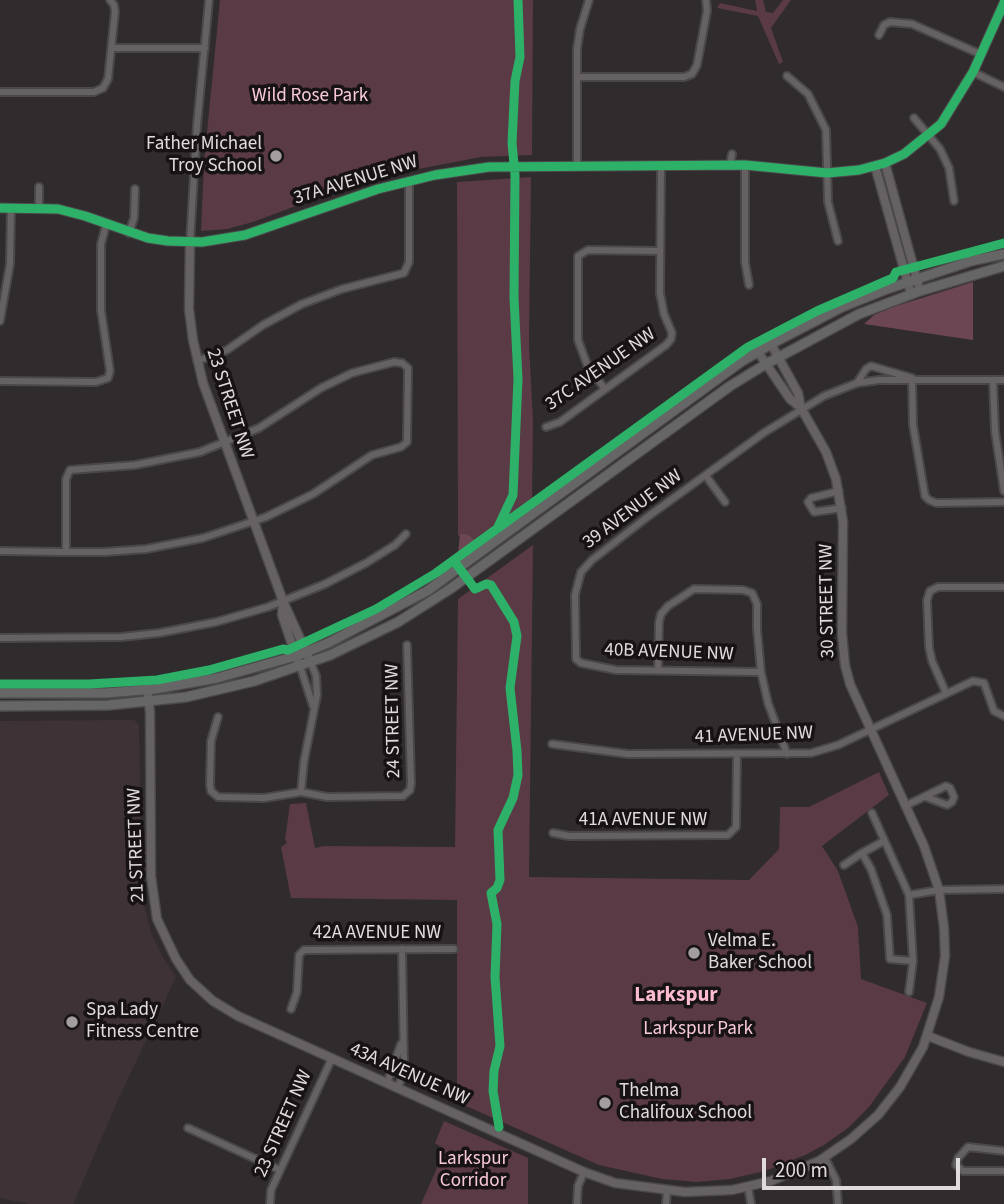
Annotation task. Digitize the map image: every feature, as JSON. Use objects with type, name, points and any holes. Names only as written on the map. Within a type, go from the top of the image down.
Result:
[{"type":"main road","points":[[0,693],[106,693],[147,690],[217,678],[307,652],[427,591],[742,360],[842,307],[971,261],[1004,254]]},
{"type":"main road","points":[[0,706],[149,702],[227,688],[311,663],[398,622],[450,589],[730,386],[778,357],[859,314],[915,293],[1004,266]]},
{"type":"street","name":"23 STREET NW","points":[[209,0],[195,146],[189,309],[197,362],[224,443],[283,601],[311,663],[317,690],[301,792]]},
{"type":"street","points":[[577,166],[580,29],[589,0]]},
{"type":"street","points":[[577,77],[684,77],[692,74],[697,65],[708,11],[706,0]]},
{"type":"street","points":[[0,92],[94,92],[103,88],[108,79],[112,48],[115,8],[111,1]]},
{"type":"street","name":"37A AVENUE NW","points":[[0,208],[39,208],[76,213],[130,233],[168,241],[217,241],[237,237],[340,201],[409,181],[489,167],[745,165],[827,173],[853,172],[885,163],[914,148],[929,136],[951,110],[1004,3]]},
{"type":"street","points":[[879,35],[884,25],[890,22],[912,24],[980,54]]},
{"type":"street","points":[[112,48],[205,48]]},
{"type":"street","points":[[972,72],[1004,87]]},
{"type":"street","points":[[788,76],[808,94],[822,118],[827,139],[828,206],[838,241]]},
{"type":"street","points":[[914,118],[940,149],[949,168],[954,201]]},
{"type":"street","points":[[730,165],[732,154]]},
{"type":"street","points":[[885,163],[915,293]]},
{"type":"street","points":[[745,165],[745,262],[749,285]]},
{"type":"street","points":[[604,390],[588,367],[578,340],[576,264],[579,254],[588,250],[660,251],[661,166]]},
{"type":"street","points":[[875,166],[912,281]]},
{"type":"street","points":[[197,362],[227,350],[302,304],[342,289],[404,273],[409,262],[409,181]]},
{"type":"street","points":[[39,187],[39,208]]},
{"type":"street","points":[[130,233],[134,218],[135,189]]},
{"type":"street","points":[[0,321],[10,264],[11,208]]},
{"type":"street","points":[[0,381],[96,382],[108,378],[110,371],[101,310],[101,244],[106,225]]},
{"type":"street","name":"37C AVENUE NW","points":[[546,427],[559,422],[604,390],[666,345],[672,336],[660,299],[660,251]]},
{"type":"street","name":"30 STREET NW","points":[[771,344],[830,461],[839,491],[842,509],[843,650],[850,684],[924,846],[939,890],[944,928],[945,956],[939,998],[928,1036],[900,1087],[878,1115],[851,1139]]},
{"type":"street","name":"30 STREET NW","points":[[758,352],[790,399],[801,408]]},
{"type":"street","points":[[0,551],[66,552],[118,551],[162,547],[212,536],[253,522],[313,494],[372,456],[404,445],[409,435],[408,368],[402,363],[394,362],[352,373],[315,392],[268,423],[192,454],[149,463],[70,470],[66,479],[66,552]]},
{"type":"street","name":"39 AVENUE NW","points":[[857,383],[871,366],[912,378]]},
{"type":"street","points":[[912,378],[913,425],[925,496],[936,503],[1004,502]]},
{"type":"street","name":"39 AVENUE NW","points":[[577,661],[575,595],[581,572],[625,534],[801,408],[857,383],[912,378],[1004,380]]},
{"type":"street","points":[[993,380],[995,431],[1004,491]]},
{"type":"street","name":"39 AVENUE NW","points":[[706,475],[725,502]]},
{"type":"street","points":[[839,491],[811,498],[808,502],[814,512],[842,509]]},
{"type":"street","points":[[0,638],[102,638],[216,622],[310,591],[366,563],[395,545],[406,534]]},
{"type":"street","points":[[946,693],[929,647],[927,600],[930,591],[938,587],[1004,587]]},
{"type":"street","points":[[659,670],[660,617],[668,607],[694,589],[743,590],[752,593],[757,604],[761,672],[768,703],[787,754]]},
{"type":"street","name":"23 STREET NW","points":[[283,601],[282,615],[313,708]]},
{"type":"street","name":"24 STREET NW","points":[[301,792],[327,797],[406,795],[411,783],[410,661],[407,645]]},
{"type":"street","name":"40B AVENUE NW","points":[[577,661],[607,669],[761,672]]},
{"type":"street","name":"41 AVENUE NW","points":[[552,744],[615,753],[811,753],[872,730],[973,681],[984,683],[995,711],[1004,716]]},
{"type":"street","name":"21 STREET NW","points":[[147,690],[151,876],[157,919],[167,944],[190,980],[213,1001],[232,1013]]},
{"type":"street","points":[[218,717],[210,748],[210,789],[215,795],[221,798],[255,799],[301,792]]},
{"type":"street","name":"41A AVENUE NW","points":[[553,832],[569,836],[723,836],[733,832],[737,824],[737,754]]},
{"type":"street","points":[[905,806],[926,797]]},
{"type":"street","points":[[872,813],[909,895],[913,961],[909,992]]},
{"type":"street","points":[[844,865],[884,841]]},
{"type":"street","points":[[862,853],[871,869],[887,915],[890,959],[913,961]]},
{"type":"street","points":[[909,895],[939,890],[1004,889]]},
{"type":"street","name":"42A AVENUE NW","points":[[291,1009],[298,992],[301,951],[311,948],[454,949]]},
{"type":"street","points":[[398,1088],[404,1070],[402,949]]},
{"type":"street","name":"43A AVENUE NW","points":[[232,1013],[584,1172],[615,1183],[667,1191],[702,1192],[748,1188],[787,1176],[825,1158],[851,1139]]},
{"type":"street","points":[[928,1036],[1004,1062]]},
{"type":"street","points":[[387,1083],[402,1042]]},
{"type":"street","name":"23 STREET NW","points":[[270,1204],[270,1196],[280,1170],[332,1058]]},
{"type":"street","points":[[188,1128],[280,1170]]},
{"type":"street","points":[[1004,1152],[968,1147],[958,1158],[956,1165],[963,1171],[1004,1171]]},
{"type":"street","points":[[825,1158],[836,1180],[838,1204]]},
{"type":"street","points":[[577,1204],[578,1186],[584,1172]]},
{"type":"street","points":[[748,1188],[751,1204]]},
{"type":"street","points":[[666,1204],[667,1191]]},
{"type":"shaded area","points":[[973,282],[973,340],[864,324],[874,315],[893,307]]},
{"type":"shaded area","points":[[460,534],[467,534],[474,539],[473,543],[458,554]]},
{"type":"shaded area","points":[[134,720],[139,725],[142,898],[152,935],[176,977],[73,1204],[29,1204],[0,1198],[0,721]]},
{"type":"green space","name":"Wild Rose Park","points":[[220,0],[533,0],[532,155],[481,157],[387,175],[253,222],[227,229],[201,231],[204,163]]},
{"type":"green space","points":[[755,0],[763,0],[766,12],[773,13],[783,0],[791,0],[771,28],[783,62],[779,64],[758,16],[717,8],[720,3],[757,11]]},
{"type":"green space","points":[[531,177],[529,344],[533,421],[532,501],[473,543],[474,539],[467,534],[458,536],[457,182]]},
{"type":"green space","name":"Larkspur Park","points":[[533,545],[529,877],[749,880],[779,849],[780,807],[809,807],[879,772],[889,795],[822,846],[838,871],[858,927],[861,979],[927,1003],[905,1057],[869,1107],[848,1128],[805,1155],[765,1171],[730,1179],[697,1182],[662,1179],[599,1165],[457,1102],[457,900],[291,898],[281,847],[287,843],[285,839],[290,804],[306,803],[315,848],[455,847],[458,599]]},
{"type":"green space","name":"Larkspur Corridor","points":[[444,1121],[528,1158],[528,1204],[421,1204],[445,1150],[435,1143]]},
{"type":"cycle path","points":[[498,527],[513,495],[518,379],[514,298],[515,175],[512,143],[515,81],[520,57],[518,0]]},
{"type":"cycle path","points":[[0,208],[58,209],[148,238],[202,242],[245,235],[378,189],[435,175],[489,167],[745,165],[827,173],[859,170],[885,163],[904,154],[941,124],[973,72],[1004,3]]},
{"type":"cycle path","points":[[0,684],[89,684],[157,680],[288,650],[376,609],[436,573],[748,347],[817,311],[893,278],[896,272],[1004,243]]},
{"type":"cycle path","points":[[454,561],[475,589],[486,584],[491,585],[514,622],[517,636],[510,688],[518,775],[513,798],[498,830],[500,880],[491,893],[497,924],[495,977],[500,1046],[493,1091],[499,1127]]},
{"type":"place","name":"Father Michael Troy School","points":[[276,156]]},
{"type":"place","name":"Velma E. Baker School","points":[[694,953]]},
{"type":"place","name":"Spa Lady Fitness Centre","points":[[72,1022]]},
{"type":"place","name":"Thelma Chalifoux School","points":[[605,1103]]},
{"type":"district","name":"Larkspur","points":[[676,996]]}]
